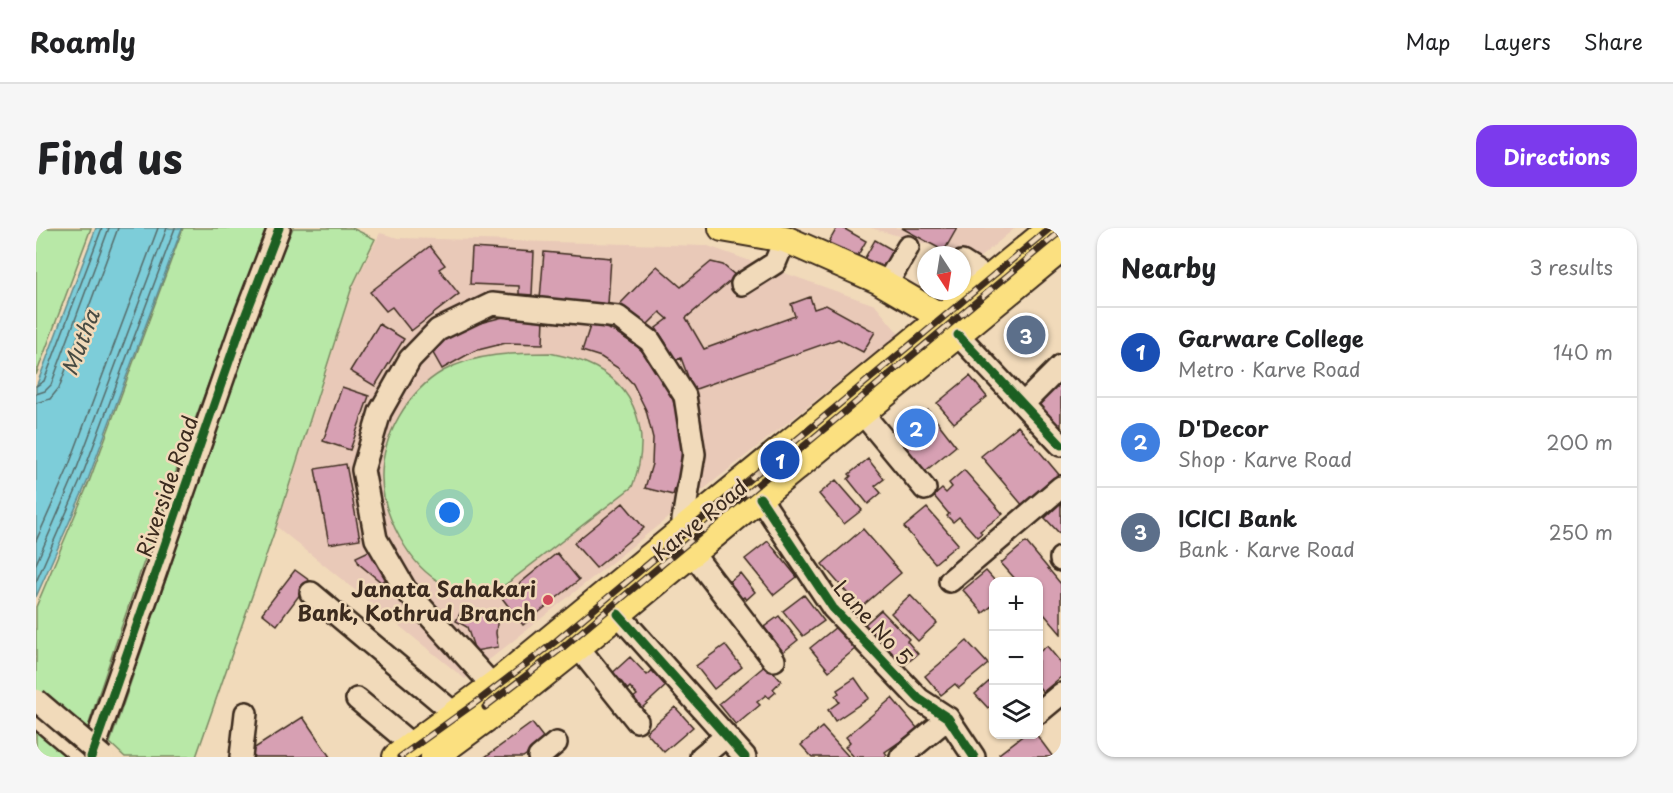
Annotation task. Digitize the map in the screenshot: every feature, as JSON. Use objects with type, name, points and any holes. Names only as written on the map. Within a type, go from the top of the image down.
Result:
[{"type":"main road","points":[[722,228],[785,239],[886,285],[951,327]]},
{"type":"main road","name":"Karve Road","points":[[431,752],[578,647],[862,414],[951,327],[989,279],[1051,228]]},
{"type":"main road","name":"Karve Road","points":[[431,752],[455,714],[951,327],[1061,249]]},
{"type":"street","name":"Riverside Road","points":[[91,757],[241,327],[279,228]]},
{"type":"street","points":[[742,284],[776,263],[785,239]]},
{"type":"street","points":[[886,285],[908,247]]},
{"type":"street","points":[[971,268],[989,279]]},
{"type":"street","points":[[493,686],[405,589],[376,539],[363,470],[380,412],[410,359],[438,330],[492,304],[618,317],[650,341],[685,396],[694,454],[683,520]]},
{"type":"street","points":[[951,327],[1061,445]]},
{"type":"street","points":[[1023,404],[1061,366]]},
{"type":"street","points":[[862,414],[925,489]]},
{"type":"street","points":[[950,581],[1061,487]]},
{"type":"street","name":"Lane No 5","points":[[760,498],[833,608],[919,699],[948,718],[974,757]]},
{"type":"street","points":[[692,553],[774,660]]},
{"type":"street","points":[[311,593],[455,714]]},
{"type":"street","points":[[618,614],[745,757]]},
{"type":"street","points":[[578,647],[636,721]]},
{"type":"street","points":[[1043,709],[1061,694]]},
{"type":"street","points":[[357,699],[431,752]]},
{"type":"street","points":[[36,700],[103,757]]},
{"type":"street","points":[[241,757],[246,713]]},
{"type":"street","points":[[36,716],[85,757]]},
{"type":"street","points":[[901,757],[948,718]]},
{"type":"street","points":[[701,757],[725,737]]},
{"type":"street","points":[[539,757],[556,743]]},
{"type":"shaded area","points":[[871,228],[1015,228],[978,259],[971,257],[971,246],[933,246]]},
{"type":"shaded area","points":[[380,233],[398,238],[708,246],[875,305],[899,334],[465,679],[277,527],[353,287]]},
{"type":"green space","points":[[36,228],[91,228],[36,375]]},
{"type":"green space","points":[[183,228],[268,228],[169,491],[78,757],[36,757],[36,607],[89,482]]},
{"type":"green space","points":[[293,228],[352,228],[375,239],[352,287],[276,527],[196,757],[125,757],[110,743],[264,292]]},
{"type":"green space","points":[[550,353],[582,361],[604,373],[629,399],[636,414],[641,450],[632,487],[505,585],[471,590],[443,583],[431,576],[409,553],[387,509],[383,494],[383,462],[392,431],[408,403],[419,390],[443,371],[482,357]]},
{"type":"water","name":"Mutha","points":[[96,228],[182,228],[87,482],[36,597],[36,387]]},
{"type":"building","points":[[837,228],[843,228],[866,241],[853,264],[825,249]]},
{"type":"building","points":[[902,228],[957,228],[947,246],[935,246]]},
{"type":"building","points":[[875,240],[896,252],[883,274],[862,263]]},
{"type":"building","points":[[430,246],[445,265],[439,269],[459,294],[411,331],[392,307],[386,311],[370,292]]},
{"type":"building","points":[[472,248],[534,252],[532,295],[519,294],[519,286],[470,284]]},
{"type":"building","points":[[544,252],[611,258],[608,304],[540,299]]},
{"type":"building","points":[[711,262],[723,265],[736,276],[686,318],[704,349],[795,316],[791,304],[810,297],[814,309],[826,305],[875,332],[863,352],[838,339],[693,390],[681,358],[673,361],[666,343],[656,328],[668,319],[660,312],[644,328],[619,305],[657,266],[681,287]]},
{"type":"building","points":[[503,317],[544,318],[543,344],[506,343],[474,351],[442,369],[429,346],[464,327]]},
{"type":"building","points":[[591,323],[614,331],[637,346],[658,367],[673,400],[682,435],[681,468],[673,495],[645,488],[652,464],[653,438],[646,410],[633,384],[618,368],[601,357],[582,351]]},
{"type":"building","points":[[379,324],[404,339],[375,386],[350,371]]},
{"type":"building","points":[[1061,373],[1061,434],[1031,408]]},
{"type":"building","points":[[970,376],[987,397],[954,423],[937,403]]},
{"type":"building","points":[[342,387],[369,396],[350,450],[323,441]]},
{"type":"building","points":[[928,410],[956,446],[924,472],[895,436]]},
{"type":"building","points":[[1018,426],[1061,477],[1024,507],[981,456]]},
{"type":"building","points":[[868,459],[884,479],[875,486],[881,493],[868,504],[848,479],[851,476],[849,474]]},
{"type":"building","points":[[346,464],[360,539],[329,544],[315,469]]},
{"type":"building","points":[[964,470],[1003,514],[980,531],[982,533],[977,537],[959,517],[953,522],[934,496],[942,489],[946,493],[952,487],[949,483]]},
{"type":"building","points":[[836,480],[862,510],[844,524],[819,494]]},
{"type":"building","points":[[623,503],[644,528],[596,568],[574,543]]},
{"type":"building","points":[[1061,503],[1061,535],[1045,518]]},
{"type":"building","points":[[927,508],[958,544],[935,563],[904,527]]},
{"type":"building","points":[[863,529],[901,573],[860,608],[822,564]]},
{"type":"building","points":[[768,541],[797,577],[774,595],[745,559]]},
{"type":"building","points":[[1026,542],[1061,584],[1061,634],[1043,613],[1043,577],[1013,577],[1001,563]]},
{"type":"building","points":[[373,549],[387,579],[381,582],[359,564],[356,557]]},
{"type":"building","points":[[557,553],[579,580],[523,625],[502,598]]},
{"type":"building","points":[[295,570],[310,581],[277,625],[262,613]]},
{"type":"building","points":[[986,571],[991,577],[989,577],[989,608],[983,613],[963,590]]},
{"type":"building","points":[[740,573],[755,592],[746,600],[744,597],[739,600],[722,587]]},
{"type":"building","points":[[804,595],[824,621],[803,636],[783,611]]},
{"type":"building","points":[[910,595],[937,623],[918,641],[891,613]]},
{"type":"building","points":[[463,608],[478,614],[498,615],[496,633],[498,647],[475,651],[467,627],[456,621]]},
{"type":"building","points":[[881,610],[909,639],[907,641],[918,654],[901,668],[861,628]]},
{"type":"building","points":[[779,616],[798,640],[783,652],[764,627]]},
{"type":"building","points":[[836,627],[855,649],[829,671],[810,648]]},
{"type":"building","points":[[967,641],[988,664],[959,688],[955,684],[941,695],[925,676]]},
{"type":"building","points":[[725,645],[742,667],[714,689],[696,666]]},
{"type":"building","points":[[1047,646],[1061,663],[1061,677],[1043,692],[1043,685],[1043,649]]},
{"type":"building","points":[[630,657],[647,675],[654,669],[668,684],[642,708],[633,698],[637,695],[630,687],[623,693],[608,677]]},
{"type":"building","points":[[767,664],[781,681],[773,689],[776,692],[769,698],[766,695],[757,702],[760,705],[736,725],[719,704]]},
{"type":"building","points":[[855,678],[869,698],[835,721],[828,710],[839,702],[835,696],[839,693],[837,690]]},
{"type":"building","points":[[989,682],[989,707],[988,708],[975,694]]},
{"type":"building","points":[[892,698],[918,729],[885,752],[887,755],[884,757],[854,757],[845,747],[850,742],[846,737]]},
{"type":"building","points":[[675,707],[693,727],[664,752],[646,732]]},
{"type":"building","points":[[303,717],[330,757],[254,757],[250,751]]},
{"type":"building","points":[[532,723],[546,741],[523,757],[485,757]]},
{"type":"building","points":[[822,727],[849,757],[812,757],[801,745]]},
{"type":"building","points":[[1018,739],[1040,739],[1053,757],[1001,757],[999,754]]},
{"type":"railway","points":[[400,757],[556,641],[1050,228]]},
{"type":"railway","points":[[485,707],[562,648],[1061,231]]},
{"type":"cycle path","points":[[91,757],[241,327],[279,228]]},
{"type":"cycle path","points":[[958,335],[1061,445]]},
{"type":"cycle path","points":[[760,498],[833,608],[919,699],[948,718],[974,757]]},
{"type":"cycle path","points":[[618,614],[745,757]]},
{"type":"place","name":"ICICI Bank","points":[[1026,335]]},
{"type":"place","name":"D'Decor","points":[[916,428]]},
{"type":"place","name":"Garware College","points":[[780,460]]},
{"type":"place","name":"Janata Sahakari Bank, Kothrud Branch","points":[[548,600]]}]
